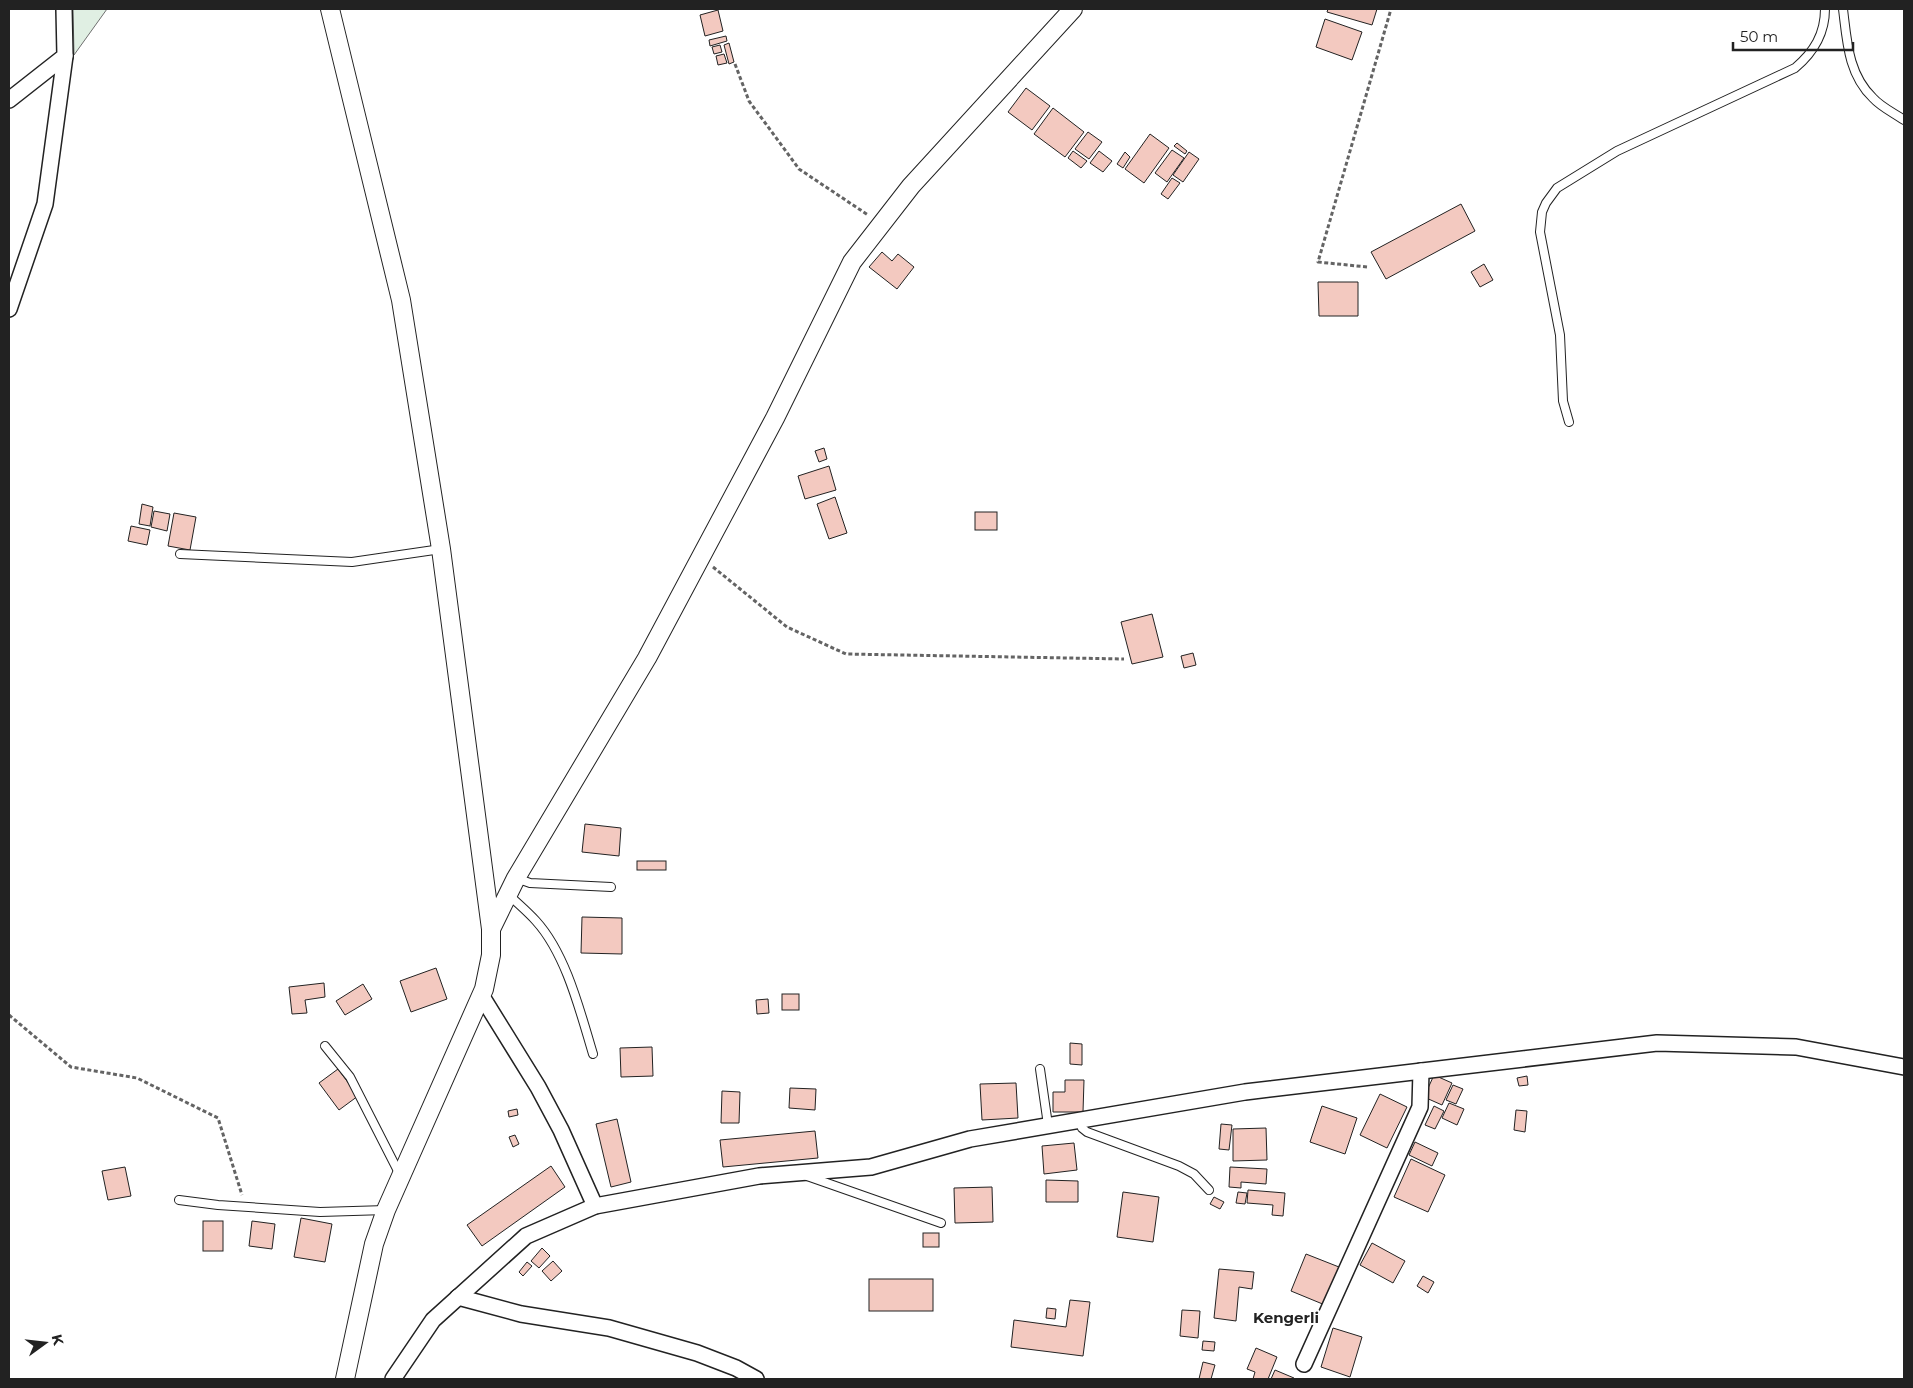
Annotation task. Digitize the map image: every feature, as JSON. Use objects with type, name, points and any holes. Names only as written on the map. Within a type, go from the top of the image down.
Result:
[{"type":"street","points":[[9,309],[45,204],[65,56],[64,9]]},
{"type":"street","points":[[330,9],[401,300],[441,549],[491,929],[491,955],[481,995],[386,1210],[374,1244],[345,1379]]},
{"type":"street","points":[[491,929],[512,886],[647,658],[774,418],[852,262],[911,186],[1073,9]]},
{"type":"street","points":[[9,100],[65,56]]},
{"type":"street","points":[[481,995],[538,1087],[562,1130],[595,1206]]},
{"type":"street","points":[[393,1379],[433,1320],[526,1236],[595,1206],[759,1176],[871,1167],[970,1139],[1245,1092],[1656,1043],[1796,1047],[1904,1067]]},
{"type":"street","points":[[1304,1364],[1420,1107],[1421,1070]]},
{"type":"street","points":[[458,1297],[521,1314],[609,1328],[697,1354],[736,1368],[756,1379]]},
{"type":"lane","points":[[1569,422],[1563,401],[1560,335],[1540,232],[1542,212],[1546,203],[1557,188],[1617,151],[1795,68],[1812,51],[1818,41],[1825,21],[1825,9]]},
{"type":"lane","points":[[1843,9],[1853,70],[1862,86],[1873,99],[1904,120]]},
{"type":"lane","points":[[180,554],[352,562],[441,549]]},
{"type":"lane","points":[[593,1054],[575,992],[555,950],[512,886],[530,884],[611,886]]},
{"type":"lane","points":[[325,1046],[350,1077],[398,1171],[403,1174]]},
{"type":"lane","points":[[1040,1069],[1048,1125]]},
{"type":"lane","points":[[1079,1120],[1082,1128],[1087,1132],[1179,1166],[1194,1174],[1209,1190]]},
{"type":"lane","points":[[798,1173],[941,1223]]},
{"type":"lane","points":[[179,1200],[320,1212],[386,1210]]},
{"type":"path","points":[[1367,267],[1318,262],[1391,9]]},
{"type":"path","points":[[735,64],[749,101],[798,170],[882,224]]},
{"type":"path","points":[[701,557],[787,627],[846,654],[1124,659]]},
{"type":"path","points":[[9,1014],[71,1067],[137,1078],[218,1118],[246,1206]]},
{"type":"green space","points":[[73,9],[107,9],[74,55]]},
{"type":"building","points":[[1328,9],[1377,9],[1372,25],[1327,12]]},
{"type":"building","points":[[718,10],[723,31],[705,36],[700,15]]},
{"type":"building","points":[[1325,19],[1362,32],[1352,60],[1316,47]]},
{"type":"building","points":[[726,36],[727,41],[710,46],[709,40]]},
{"type":"building","points":[[729,43],[734,62],[729,64],[724,45]]},
{"type":"building","points":[[720,45],[722,52],[714,54],[712,47]]},
{"type":"building","points":[[724,54],[727,63],[718,65],[716,56]]},
{"type":"building","points":[[1026,88],[1050,106],[1032,130],[1008,112]]},
{"type":"building","points":[[1053,108],[1084,132],[1065,157],[1034,134]]},
{"type":"building","points":[[1088,132],[1102,142],[1089,159],[1075,149]]},
{"type":"building","points":[[1150,134],[1169,148],[1144,183],[1125,169]]},
{"type":"building","points":[[1177,143],[1187,151],[1185,154],[1174,146]]},
{"type":"building","points":[[1172,150],[1184,158],[1167,182],[1155,173]]},
{"type":"building","points":[[1073,151],[1087,161],[1081,168],[1068,158]]},
{"type":"building","points":[[1099,151],[1112,161],[1103,172],[1090,163]]},
{"type":"building","points":[[1125,152],[1130,157],[1123,168],[1117,164]]},
{"type":"building","points":[[1189,152],[1199,159],[1183,182],[1173,175]]},
{"type":"building","points":[[1172,178],[1180,183],[1168,199],[1161,194]]},
{"type":"building","points":[[1461,204],[1475,231],[1386,279],[1371,252]]},
{"type":"building","points":[[882,252],[892,261],[898,254],[914,267],[897,289],[869,267]]},
{"type":"building","points":[[1484,264],[1493,280],[1480,287],[1471,272]]},
{"type":"building","points":[[1318,282],[1358,282],[1358,316],[1319,316]]},
{"type":"building","points":[[824,448],[827,459],[819,462],[815,451]]},
{"type":"building","points":[[829,466],[836,490],[805,499],[798,476]]},
{"type":"building","points":[[835,497],[847,533],[829,539],[817,504]]},
{"type":"building","points":[[142,504],[153,507],[150,526],[139,524]]},
{"type":"building","points":[[154,511],[170,514],[167,531],[151,527]]},
{"type":"building","points":[[975,512],[997,512],[997,530],[975,530]]},
{"type":"building","points":[[174,513],[196,517],[190,550],[168,546]]},
{"type":"building","points":[[131,526],[150,530],[147,545],[128,541]]},
{"type":"building","points":[[1152,614],[1163,657],[1132,664],[1121,622]]},
{"type":"building","points":[[1193,653],[1196,665],[1184,668],[1181,656]]},
{"type":"building","points":[[585,824],[621,828],[619,856],[582,852]]},
{"type":"building","points":[[637,861],[666,861],[666,870],[637,870]]},
{"type":"building","points":[[582,917],[622,918],[622,954],[581,953]]},
{"type":"building","points":[[436,968],[447,999],[411,1012],[400,981]]},
{"type":"building","points":[[324,983],[325,997],[305,1000],[307,1013],[292,1014],[289,987]]},
{"type":"building","points":[[363,984],[372,999],[345,1015],[336,1001]]},
{"type":"building","points":[[782,994],[799,994],[799,1010],[782,1010]]},
{"type":"building","points":[[768,999],[769,1013],[757,1014],[756,1000]]},
{"type":"building","points":[[1070,1043],[1082,1044],[1082,1065],[1070,1064]]},
{"type":"building","points":[[652,1047],[653,1076],[621,1077],[620,1048]]},
{"type":"building","points":[[338,1069],[358,1096],[339,1110],[319,1083]]},
{"type":"building","points":[[1434,1075],[1452,1083],[1442,1105],[1424,1097]]},
{"type":"building","points":[[1527,1076],[1528,1085],[1519,1086],[1517,1078]]},
{"type":"building","points":[[1065,1080],[1084,1080],[1083,1112],[1053,1112],[1053,1092],[1065,1092]]},
{"type":"building","points":[[1016,1083],[1018,1118],[982,1120],[980,1084]]},
{"type":"building","points":[[1453,1085],[1463,1089],[1456,1104],[1446,1100]]},
{"type":"building","points":[[790,1088],[816,1089],[815,1110],[789,1108]]},
{"type":"building","points":[[722,1091],[740,1092],[739,1123],[721,1123]]},
{"type":"building","points":[[1380,1094],[1407,1107],[1387,1148],[1360,1135]]},
{"type":"building","points":[[1449,1103],[1464,1109],[1457,1125],[1442,1118]]},
{"type":"building","points":[[1322,1106],[1357,1118],[1345,1154],[1310,1142]]},
{"type":"building","points":[[1434,1106],[1444,1111],[1435,1129],[1425,1125]]},
{"type":"building","points":[[517,1109],[518,1115],[509,1117],[508,1111]]},
{"type":"building","points":[[1516,1110],[1527,1111],[1525,1132],[1514,1130]]},
{"type":"building","points":[[617,1119],[631,1182],[611,1187],[596,1124]]},
{"type":"building","points":[[1221,1124],[1232,1125],[1229,1150],[1219,1149]]},
{"type":"building","points":[[1266,1128],[1267,1160],[1233,1161],[1233,1129]]},
{"type":"building","points":[[815,1131],[818,1158],[723,1167],[720,1140]]},
{"type":"building","points":[[515,1135],[519,1144],[513,1147],[509,1137]]},
{"type":"building","points":[[1415,1142],[1438,1153],[1432,1166],[1409,1155]]},
{"type":"building","points":[[1074,1143],[1077,1170],[1044,1174],[1042,1146]]},
{"type":"building","points":[[1411,1159],[1445,1175],[1428,1212],[1394,1197]]},
{"type":"building","points":[[551,1166],[565,1187],[482,1246],[467,1225]]},
{"type":"building","points":[[125,1167],[131,1196],[108,1200],[102,1171]]},
{"type":"building","points":[[1230,1167],[1267,1169],[1266,1184],[1241,1182],[1241,1188],[1229,1187]]},
{"type":"building","points":[[1046,1180],[1078,1181],[1078,1202],[1046,1202]]},
{"type":"building","points":[[992,1187],[993,1222],[955,1223],[954,1188]]},
{"type":"building","points":[[1248,1190],[1285,1193],[1283,1216],[1272,1215],[1273,1205],[1247,1203]]},
{"type":"building","points":[[1123,1192],[1159,1197],[1153,1242],[1117,1237]]},
{"type":"building","points":[[1238,1192],[1247,1193],[1245,1204],[1236,1203]]},
{"type":"building","points":[[1214,1197],[1224,1202],[1220,1209],[1210,1204]]},
{"type":"building","points":[[301,1218],[332,1224],[325,1262],[294,1257]]},
{"type":"building","points":[[203,1221],[223,1221],[223,1251],[203,1251]]},
{"type":"building","points":[[252,1221],[275,1224],[272,1249],[249,1246]]},
{"type":"building","points":[[923,1233],[939,1233],[939,1247],[923,1247]]},
{"type":"building","points":[[1372,1243],[1405,1261],[1393,1283],[1360,1265]]},
{"type":"building","points":[[542,1248],[550,1256],[539,1268],[531,1261]]},
{"type":"building","points":[[1306,1254],[1339,1267],[1325,1305],[1291,1291]]},
{"type":"building","points":[[553,1261],[562,1271],[551,1281],[542,1271]]},
{"type":"building","points":[[527,1262],[532,1266],[523,1276],[519,1272]]},
{"type":"building","points":[[1219,1269],[1254,1272],[1252,1289],[1239,1287],[1236,1321],[1214,1318]]},
{"type":"building","points":[[1423,1276],[1434,1282],[1428,1293],[1417,1286]]},
{"type":"building","points":[[869,1279],[933,1279],[933,1311],[869,1311]]},
{"type":"building","points":[[1070,1300],[1090,1302],[1083,1356],[1011,1347],[1014,1320],[1066,1327]]},
{"type":"building","points":[[1047,1308],[1056,1309],[1055,1319],[1046,1318]]},
{"type":"building","points":[[1182,1310],[1200,1311],[1198,1338],[1180,1336]]},
{"type":"building","points":[[1333,1328],[1362,1337],[1350,1377],[1321,1367]]},
{"type":"building","points":[[1203,1341],[1215,1342],[1214,1351],[1202,1350]]},
{"type":"building","points":[[1256,1348],[1277,1357],[1268,1379],[1253,1379],[1255,1372],[1247,1369]]},
{"type":"building","points":[[1203,1362],[1215,1365],[1211,1379],[1199,1379]]},
{"type":"building","points":[[1275,1370],[1294,1378],[1294,1379],[1271,1379]]},
{"type":"district","name":"Kengerli","points":[[1286,1318]]}]
